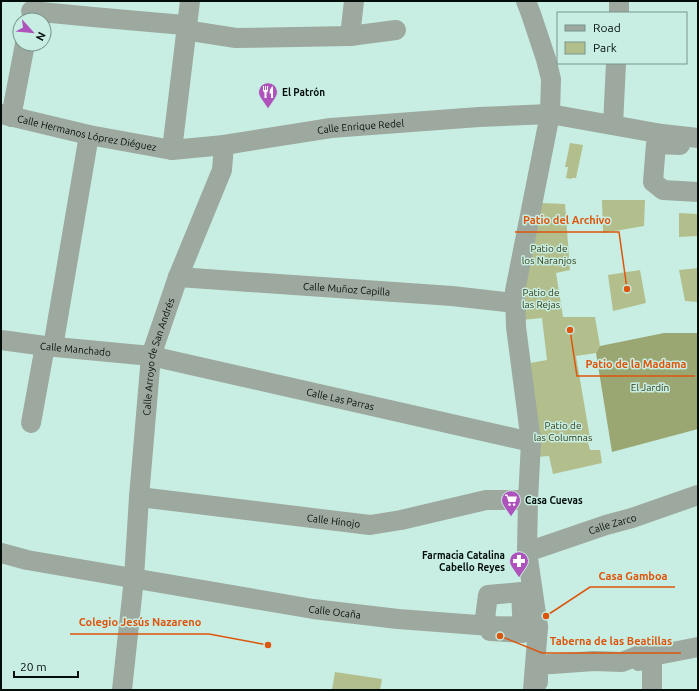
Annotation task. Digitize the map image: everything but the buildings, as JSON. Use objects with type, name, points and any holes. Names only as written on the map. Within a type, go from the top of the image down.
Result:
[{"type":"street","points":[[172,150],[190,1]]},
{"type":"street","points":[[350,36],[354,1]]},
{"type":"street","points":[[526,1],[546,59],[551,79],[550,114],[515,291],[516,327],[531,442],[527,552],[530,627],[536,681],[619,665],[698,647]]},
{"type":"street","points":[[619,1],[619,12]]},
{"type":"street","points":[[31,11],[184,25],[191,31],[236,38],[350,36],[396,30]]},
{"type":"street","points":[[6,116],[23,52]]},
{"type":"street","points":[[613,125],[616,64]]},
{"type":"street","name":"Calle Enrique Redel","points":[[172,150],[224,145],[331,128],[479,117],[550,114],[613,125],[661,139]]},
{"type":"street","name":"Calle Hermanos Lóprez Diéguez","points":[[6,116],[88,135],[172,150]]},
{"type":"street","points":[[31,423],[49,347],[88,135]]},
{"type":"street","points":[[698,138],[661,139],[656,144],[653,182],[663,190],[698,192]]},
{"type":"street","points":[[661,139],[698,146]]},
{"type":"street","points":[[661,139],[657,179],[663,184],[698,186]]},
{"type":"street","name":"Calle Arroyo de San Andrés","points":[[122,690],[134,578],[151,356],[178,277],[222,170],[224,145]]},
{"type":"street","name":"Calle Muñoz Capilla","points":[[178,277],[452,296],[515,303]]},
{"type":"street","name":"Calle Manchado","points":[[1,340],[49,347],[151,356]]},
{"type":"street","name":"Calle Las Parras","points":[[151,356],[531,442]]},
{"type":"street","name":"Calle Zarco","points":[[527,552],[698,495]]},
{"type":"street","name":"Calle Hinojo","points":[[139,498],[370,525],[400,520],[486,500],[528,500]]},
{"type":"street","name":"Calle Ocaña","points":[[1,553],[27,560],[312,609],[398,619],[491,626],[530,627]]},
{"type":"street","points":[[491,626],[485,618],[488,594],[520,592],[530,627]]},
{"type":"street","points":[[638,690],[646,658]]},
{"type":"street","points":[[646,658],[652,690]]},
{"type":"green space","points":[[570,143],[583,145],[576,178],[571,179],[566,178],[568,167],[565,167]]},
{"type":"green space","points":[[602,200],[645,200],[644,226],[603,233]]},
{"type":"green space","points":[[541,203],[565,204],[570,270],[556,273],[563,317],[595,317],[600,346],[596,353],[576,356],[590,438],[587,439],[590,450],[600,450],[602,463],[553,474],[549,456],[535,457],[530,363],[547,360],[542,318],[522,320],[523,298]]},
{"type":"green space","points":[[679,213],[698,214],[698,236],[679,237]]},
{"type":"green space","points":[[698,268],[698,302],[685,301],[679,270]]},
{"type":"green space","points":[[640,270],[646,303],[613,311],[608,275]]},
{"type":"green space","name":"El Jardín","points":[[664,333],[698,333],[698,429],[612,452],[596,353],[600,346]]},
{"type":"green space","points":[[335,672],[382,679],[380,690],[332,690]]},
{"type":"place","name":"El Patrón","points":[[268,109]]},
{"type":"place","name":"Patio del Archivo","points":[[627,289]]},
{"type":"place","name":"Patio de la Madama","points":[[570,330]]},
{"type":"place","name":"Casa Cuevas","points":[[511,517]]},
{"type":"place","name":"Farmacia Catalina Cabello Reyes","points":[[519,578]]},
{"type":"place","name":"Casa Gamboa","points":[[546,616]]},
{"type":"place","name":"Taberna de las Beatillas","points":[[500,636]]},
{"type":"place","name":"Colegio Jesús Nazareno","points":[[268,645]]},
{"type":"park label","name":"Patio de los Naranjos","points":[[549,254]]},
{"type":"park label","name":"Patio de las Rejas","points":[[541,298]]},
{"type":"park label","name":"Patio de las Columnas","points":[[563,430]]}]
